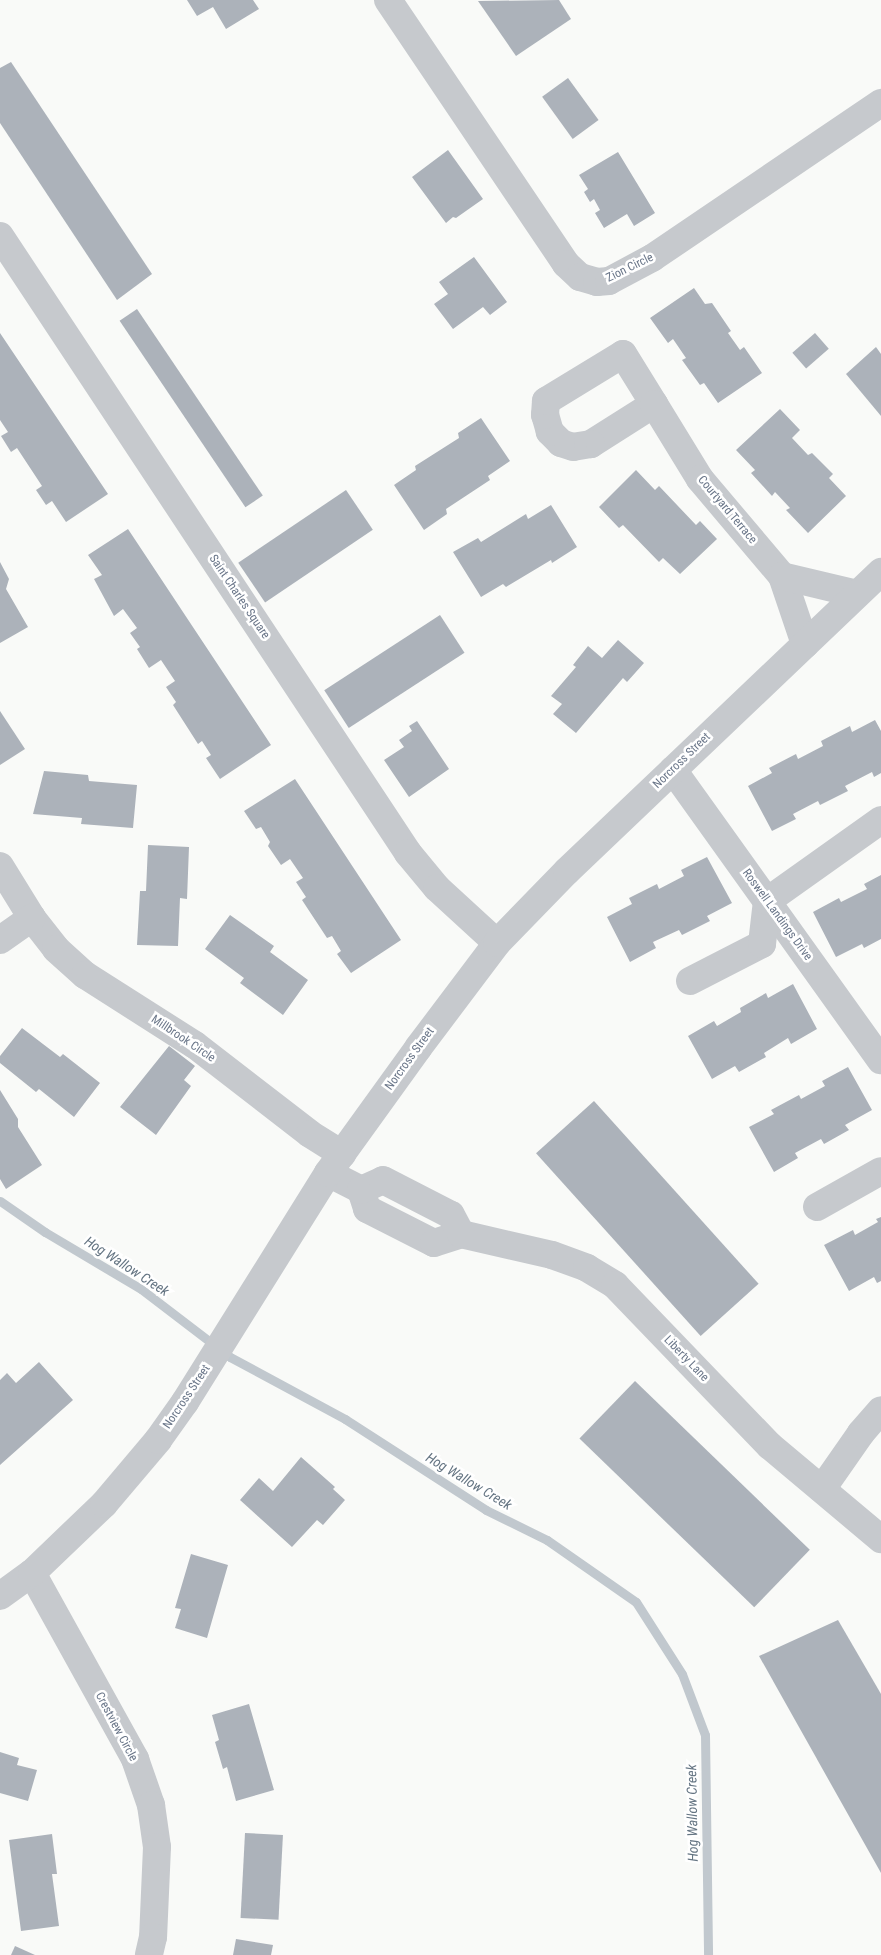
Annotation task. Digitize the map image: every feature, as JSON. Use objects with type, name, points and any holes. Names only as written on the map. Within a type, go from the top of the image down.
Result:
[{"type":"street","name":"Zion Circle","points":[[388,0],[566,264],[580,277],[597,282],[609,281],[652,258],[881,103]]},
{"type":"street","name":"Saint Charles Square","points":[[0,236],[408,853],[437,888],[497,943]]},
{"type":"street","name":"Courtyard Terrace","points":[[654,404],[591,444],[573,447],[561,443],[550,432],[545,414],[546,401],[623,354],[654,404],[700,480],[782,576],[804,644]]},
{"type":"street","name":"Norcross Street","points":[[0,1596],[32,1573],[104,1504],[158,1440],[185,1402],[335,1164],[418,1048],[497,943],[567,871],[881,572]]},
{"type":"street","points":[[782,576],[857,594]]},
{"type":"street","name":"Roswell Landings Drive","points":[[672,770],[881,1060]]},
{"type":"street","points":[[690,981],[762,944],[767,901],[881,820]]},
{"type":"street","name":"Millbrook Circle","points":[[0,866],[32,918],[56,950],[86,976],[195,1045],[310,1134],[335,1164]]},
{"type":"street","points":[[0,940],[32,918]]},
{"type":"street","points":[[335,1164],[361,1190],[366,1209],[434,1243],[461,1234],[451,1215],[383,1180],[361,1190]]},
{"type":"street","points":[[817,1207],[881,1171]]},
{"type":"street","points":[[400,1226],[417,1197]]},
{"type":"street","name":"Liberty Lane","points":[[461,1234],[552,1255],[588,1268],[615,1285],[770,1446],[881,1539]]},
{"type":"street","points":[[822,1489],[861,1433],[881,1410]]},
{"type":"street","name":"Crestview Circle","points":[[32,1573],[135,1759],[151,1806],[157,1847],[153,1937],[149,1955]]},
{"type":"building","points":[[187,0],[253,0],[259,9],[226,29],[213,7],[197,16]]},
{"type":"building","points":[[559,0],[571,19],[516,56],[478,1]]},
{"type":"building","points":[[11,62],[152,274],[117,300],[0,123],[0,68]]},
{"type":"building","points":[[568,78],[599,120],[573,139],[542,97]]},
{"type":"building","points":[[448,150],[483,199],[446,223],[412,177]]},
{"type":"building","points":[[618,152],[655,213],[634,226],[627,214],[604,228],[595,213],[600,210],[594,199],[590,202],[584,192],[588,189],[579,175]]},
{"type":"building","points":[[474,257],[507,302],[490,315],[483,307],[453,329],[434,304],[448,294],[439,282]]},
{"type":"building","points":[[694,288],[705,304],[712,303],[731,331],[728,333],[740,350],[744,347],[762,373],[718,403],[704,383],[700,385],[682,360],[686,358],[673,339],[668,343],[650,318]]},
{"type":"building","points":[[137,309],[263,496],[245,507],[120,321]]},
{"type":"building","points":[[0,333],[108,494],[66,522],[52,501],[46,505],[36,490],[42,486],[17,448],[11,452],[1,436],[8,432],[0,420]]},
{"type":"building","points":[[815,333],[829,349],[806,369],[792,353]]},
{"type":"building","points":[[876,347],[881,354],[881,416],[846,374]]},
{"type":"building","points":[[780,409],[800,430],[792,438],[808,455],[812,453],[833,474],[829,478],[846,496],[808,533],[786,510],[790,508],[775,492],[772,496],[751,473],[755,470],[736,450]]},
{"type":"building","points":[[481,418],[510,461],[488,476],[490,480],[446,509],[447,514],[424,530],[394,485],[416,470],[415,466],[459,438],[458,433]]},
{"type":"building","points":[[636,470],[655,490],[659,486],[696,525],[700,521],[717,539],[680,574],[663,558],[659,562],[623,525],[619,528],[599,507]]},
{"type":"building","points":[[346,490],[373,530],[265,602],[238,563]]},
{"type":"building","points":[[551,505],[577,547],[552,563],[551,560],[506,587],[503,584],[481,597],[453,552],[478,538],[481,542],[526,514],[528,519]]},
{"type":"building","points":[[128,529],[271,745],[220,779],[206,758],[211,755],[202,741],[198,744],[173,705],[176,702],[166,687],[175,681],[161,660],[149,668],[137,649],[140,647],[130,633],[137,628],[123,609],[114,616],[94,579],[102,575],[88,555]]},
{"type":"building","points":[[0,562],[9,579],[6,589],[28,627],[0,643]]},
{"type":"building","points":[[440,615],[465,653],[349,728],[324,690]]},
{"type":"building","points":[[618,640],[644,663],[627,682],[623,678],[576,733],[553,714],[562,704],[551,696],[576,667],[573,665],[588,646],[602,658]]},
{"type":"building","points":[[0,711],[25,749],[0,765]]},
{"type":"building","points":[[875,720],[881,731],[881,773],[874,777],[872,772],[845,786],[848,791],[820,805],[818,801],[793,814],[796,819],[772,831],[748,786],[772,773],[769,768],[796,754],[798,759],[823,746],[821,741],[850,726],[852,732]]},
{"type":"building","points":[[417,721],[449,769],[409,797],[384,760],[404,747],[399,740],[412,731],[409,726]]},
{"type":"building","points":[[44,771],[88,775],[89,781],[137,785],[133,828],[81,824],[82,818],[33,814]]},
{"type":"building","points":[[295,779],[401,940],[351,973],[337,954],[341,951],[332,936],[327,938],[302,900],[306,897],[296,882],[303,878],[290,859],[281,865],[268,846],[270,842],[261,827],[256,829],[244,811]]},
{"type":"building","points":[[148,845],[189,847],[187,899],[180,898],[178,946],[137,945],[140,891],[146,891]]},
{"type":"building","points":[[707,857],[732,903],[707,916],[710,921],[682,935],[679,930],[653,942],[656,948],[630,962],[607,917],[632,904],[629,898],[657,884],[659,889],[684,876],[681,870]]},
{"type":"building","points":[[881,875],[881,939],[864,948],[862,944],[836,957],[813,912],[839,898],[841,902],[867,889],[864,884]]},
{"type":"building","points":[[230,915],[274,946],[270,952],[308,980],[283,1015],[240,983],[244,978],[205,949]]},
{"type":"building","points":[[793,984],[817,1029],[791,1044],[788,1038],[764,1053],[766,1057],[739,1072],[735,1066],[712,1079],[688,1036],[714,1021],[717,1026],[741,1012],[740,1008],[766,993],[768,998]]},
{"type":"building","points":[[22,1028],[60,1057],[63,1054],[100,1083],[74,1117],[39,1089],[36,1092],[0,1063],[0,1056]]},
{"type":"building","points":[[169,1046],[195,1066],[184,1080],[191,1086],[156,1135],[120,1107]]},
{"type":"building","points":[[848,1067],[872,1110],[845,1125],[849,1130],[824,1144],[821,1139],[795,1153],[798,1158],[774,1172],[749,1127],[774,1114],[771,1110],[799,1095],[801,1099],[825,1086],[822,1081]]},
{"type":"building","points":[[0,1090],[18,1119],[18,1127],[42,1165],[6,1189],[0,1179]]},
{"type":"building","points":[[594,1101],[759,1284],[701,1336],[536,1153]]},
{"type":"building","points":[[881,1217],[881,1281],[877,1283],[874,1277],[849,1291],[824,1245],[853,1230],[855,1235],[878,1222],[876,1219]]},
{"type":"building","points":[[39,1362],[73,1400],[0,1465],[0,1380],[7,1373],[16,1383]]},
{"type":"building","points":[[635,1381],[810,1550],[754,1607],[579,1439]]},
{"type":"building","points":[[301,1457],[335,1487],[333,1489],[345,1500],[323,1525],[317,1520],[292,1547],[240,1500],[259,1478],[273,1491]]},
{"type":"building","points":[[191,1554],[228,1565],[207,1638],[175,1628],[181,1609],[175,1608]]},
{"type":"building","points":[[838,1620],[881,1694],[881,1873],[759,1656]]},
{"type":"building","points":[[249,1704],[274,1790],[236,1801],[227,1767],[223,1769],[215,1742],[219,1740],[212,1715]]},
{"type":"building","points":[[0,1752],[19,1758],[17,1765],[37,1770],[28,1801],[0,1793]]},
{"type":"building","points":[[245,1833],[283,1835],[278,1920],[241,1918]]},
{"type":"building","points":[[52,1834],[57,1874],[52,1874],[59,1926],[21,1931],[9,1840]]},
{"type":"building","points":[[236,1939],[273,1945],[271,1955],[233,1955]]},
{"type":"building","points":[[15,1946],[35,1955],[11,1955]]},
{"type":"waterway","name":"Hog Wallow Creek","points":[[0,1201],[45,1232],[141,1289],[230,1357],[345,1419],[486,1510],[547,1540],[636,1602],[682,1674],[705,1735],[708,1955]]}]
